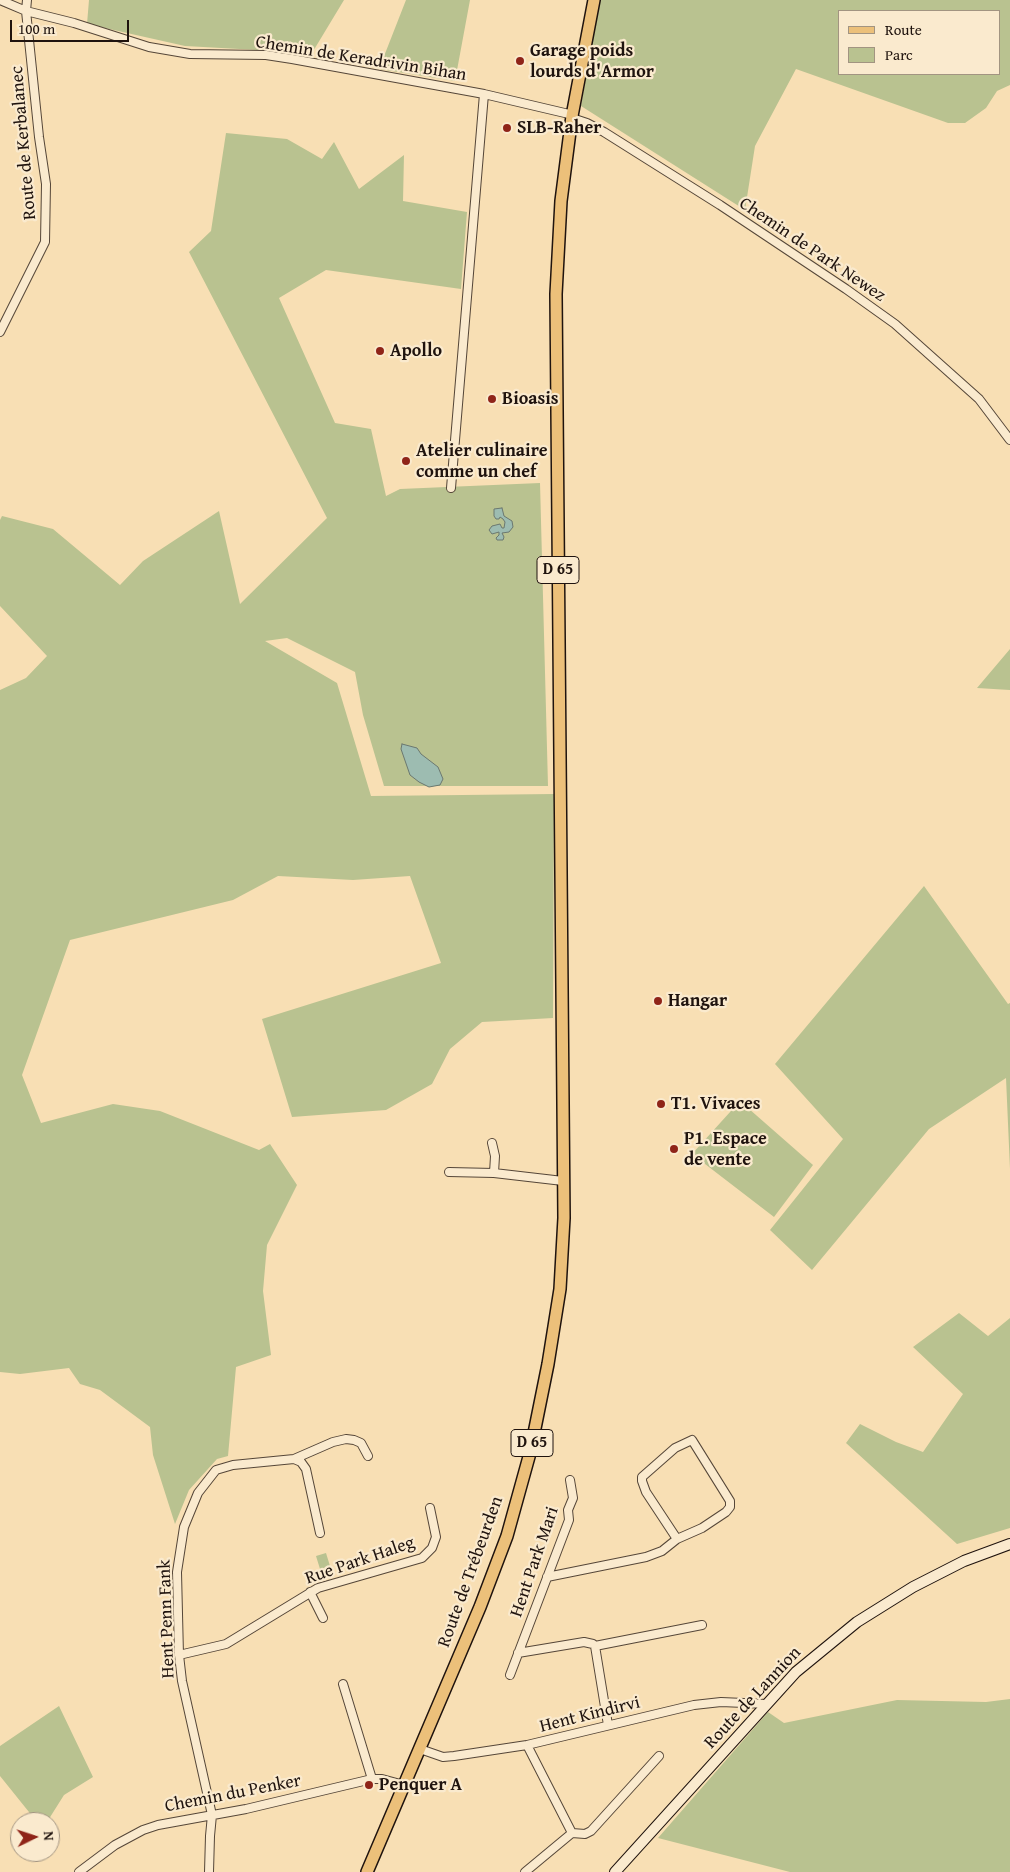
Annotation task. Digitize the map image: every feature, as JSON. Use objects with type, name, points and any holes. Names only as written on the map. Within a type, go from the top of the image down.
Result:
[{"type":"main road","name":"D 65","points":[[572,116],[594,0]]},
{"type":"main road","name":"Route de Trébeurden","points":[[367,1872],[480,1607],[507,1536],[530,1453],[548,1364],[560,1289],[564,1181],[556,294],[561,201],[572,116]]},
{"type":"main road","name":"Route de Lannion","points":[[615,1872],[796,1672],[857,1622],[913,1587],[964,1561],[1010,1544]]},
{"type":"street","name":"Chemin de Keradrivin Bihan","points":[[0,0],[26,11],[168,51],[200,55],[266,55],[484,94],[572,116]]},
{"type":"street","name":"Route de Kerbalanec","points":[[0,332],[38,259],[45,242],[47,226],[46,184],[39,137],[26,11],[27,0]]},
{"type":"street","points":[[451,488],[484,94]]},
{"type":"street","name":"Chemin de Park Newez","points":[[572,116],[604,132],[720,205],[895,324],[979,399],[1010,440]]},
{"type":"street","points":[[492,1143],[495,1156],[494,1173]]},
{"type":"street","points":[[449,1172],[494,1173],[564,1181]]},
{"type":"street","name":"Hent Penn Fank","points":[[209,1872],[212,1815],[182,1681],[179,1655],[178,1556],[190,1507],[198,1492],[216,1470],[224,1466],[294,1459],[333,1442],[346,1439],[361,1443],[368,1456]]},
{"type":"street","points":[[547,1577],[662,1552],[677,1540],[702,1528],[726,1512],[730,1507],[730,1501],[692,1440],[675,1448],[642,1477],[646,1492],[677,1540]]},
{"type":"street","points":[[294,1459],[301,1462],[306,1470],[320,1533]]},
{"type":"street","name":"Hent Park Mari","points":[[510,1675],[569,1520],[568,1510],[573,1498],[570,1480]]},
{"type":"street","name":"Rue Park Haleg","points":[[179,1655],[226,1644],[310,1592],[422,1558],[432,1548],[436,1537],[430,1508]]},
{"type":"street","points":[[310,1592],[322,1618]]},
{"type":"street","points":[[518,1653],[584,1642],[595,1646],[702,1624]]},
{"type":"street","points":[[595,1646],[608,1725]]},
{"type":"street","points":[[344,1684],[372,1780]]},
{"type":"street","name":"Hent Kindirvi","points":[[420,1749],[443,1757],[527,1745],[694,1705],[721,1702],[767,1704]]},
{"type":"street","points":[[527,1745],[572,1834]]},
{"type":"street","points":[[526,1872],[572,1834],[586,1834],[591,1831],[659,1756]]},
{"type":"street","name":"Chemin du Penker","points":[[79,1872],[115,1845],[143,1830],[158,1825],[246,1809],[372,1780],[382,1779],[404,1785]]},
{"type":"green space","points":[[89,0],[344,0],[312,53],[185,46],[87,24]]},
{"type":"green space","points":[[406,0],[470,0],[455,81],[379,69]]},
{"type":"green space","points":[[600,0],[1010,0],[1010,85],[997,91],[986,108],[965,123],[948,123],[796,69],[755,146],[745,210],[581,106]]},
{"type":"green space","points":[[226,133],[287,139],[322,159],[334,142],[359,189],[404,155],[403,201],[467,212],[461,289],[326,270],[279,298],[335,423],[371,429],[386,496],[400,489],[540,483],[548,786],[384,786],[363,715],[355,672],[287,638],[265,641],[337,683],[371,796],[554,794],[553,1018],[482,1022],[450,1049],[432,1084],[386,1110],[292,1117],[262,1019],[441,963],[410,876],[353,880],[278,876],[233,900],[70,940],[22,1075],[41,1123],[113,1104],[160,1111],[259,1150],[270,1144],[297,1185],[267,1245],[263,1291],[271,1355],[236,1367],[228,1456],[217,1459],[189,1490],[175,1524],[153,1455],[150,1427],[100,1390],[80,1384],[69,1368],[20,1374],[0,1372],[0,690],[26,678],[47,656],[0,606],[0,520],[2,516],[53,529],[120,585],[143,561],[219,511],[240,604],[327,518],[189,252],[211,231]]},
{"type":"green space","points":[[1010,649],[1010,690],[977,688]]},
{"type":"green space","points":[[924,886],[1008,1004],[1010,1003],[1010,1169],[1006,1078],[929,1129],[812,1270],[770,1230],[843,1139],[775,1064]]},
{"type":"green space","points":[[740,1101],[813,1165],[774,1217],[692,1154]]},
{"type":"green space","points":[[959,1313],[988,1336],[1010,1318],[1010,1528],[957,1544],[846,1443],[860,1424],[896,1442],[923,1452],[963,1394],[913,1347]]},
{"type":"green space","points":[[326,1553],[330,1566],[320,1569],[316,1556]]},
{"type":"green space","points":[[1010,1699],[1010,1872],[790,1872],[658,1838],[768,1712],[784,1723],[897,1700],[986,1702]]},
{"type":"green space","points":[[59,1706],[93,1777],[64,1795],[53,1812],[29,1812],[0,1776],[0,1746]]},
{"type":"water","points":[[502,508],[504,516],[512,521],[513,527],[509,532],[502,533],[503,540],[497,540],[499,532],[492,534],[489,530],[492,526],[500,524],[504,528],[505,522],[503,519],[500,517],[496,519],[494,516],[494,509]]},
{"type":"water","points":[[402,744],[417,748],[421,754],[438,767],[443,779],[440,785],[429,787],[410,775],[401,749]]},
{"type":"place","name":"Garage poids lourds d'Armor","points":[[520,61]]},
{"type":"place","name":"SLB-Raher","points":[[507,128]]},
{"type":"place","name":"Apollo","points":[[380,351]]},
{"type":"place","name":"Bioasis","points":[[492,399]]},
{"type":"place","name":"Atelier culinaire comme un chef","points":[[406,461]]},
{"type":"place","name":"Hangar","points":[[658,1001]]},
{"type":"place","name":"T1. Vivaces","points":[[661,1104]]},
{"type":"place","name":"P1. Espace de vente","points":[[674,1149]]},
{"type":"place","name":"Penquer A","points":[[369,1785]]}]
